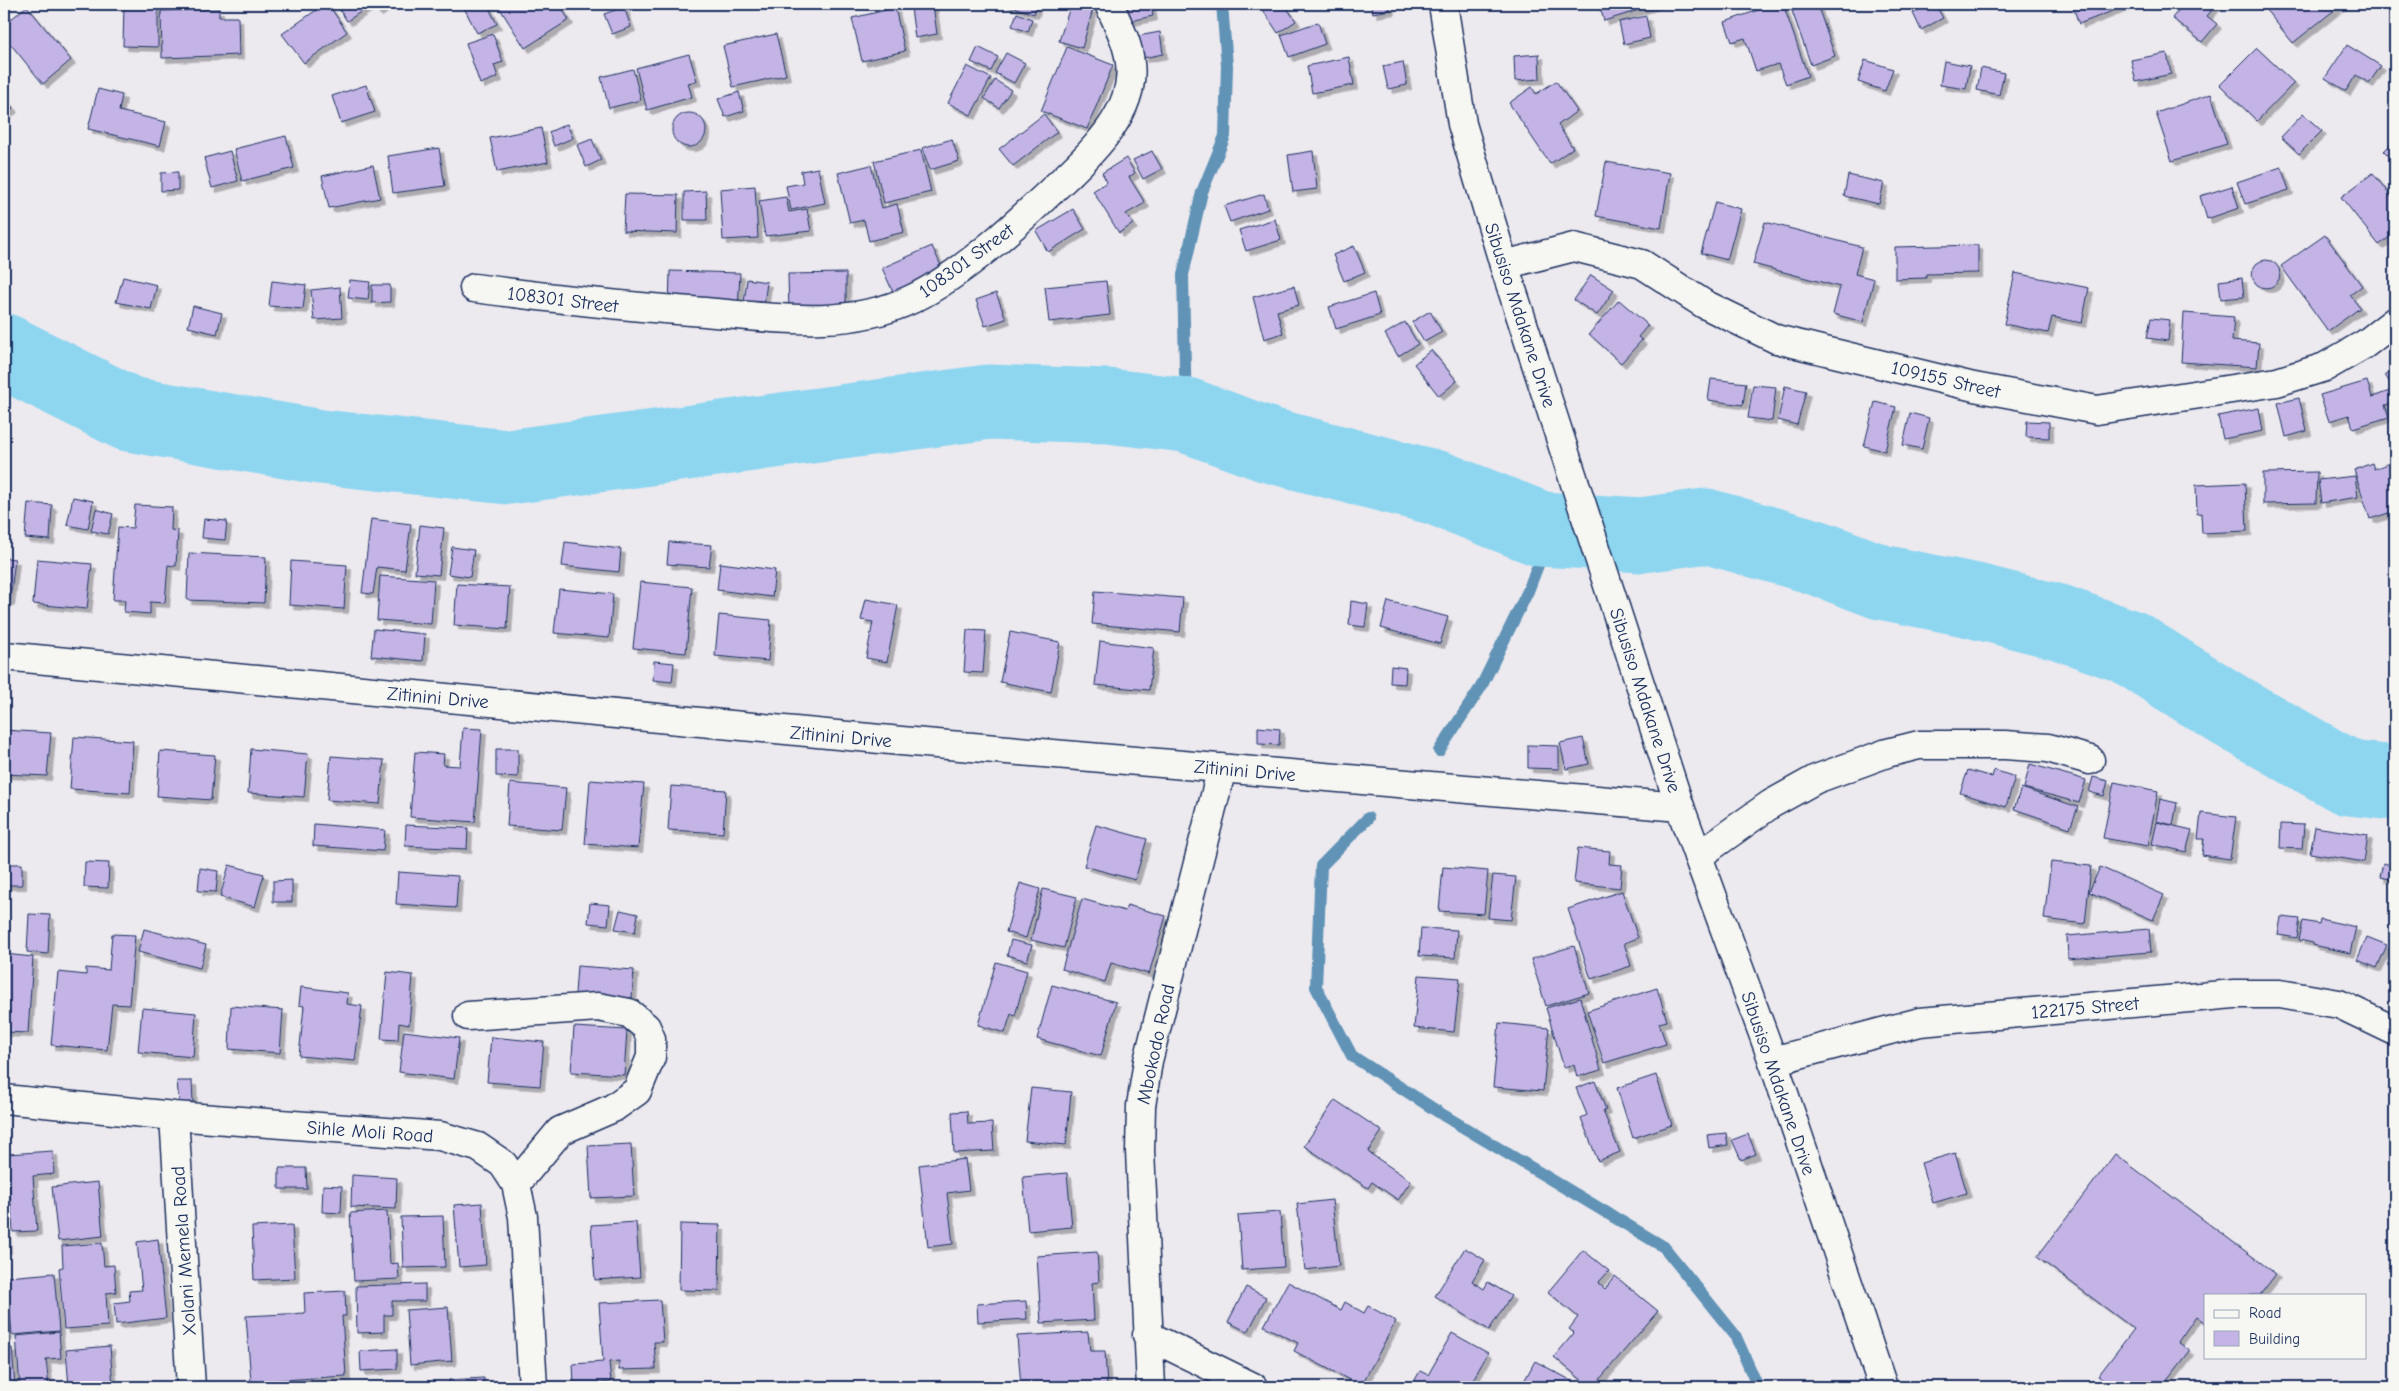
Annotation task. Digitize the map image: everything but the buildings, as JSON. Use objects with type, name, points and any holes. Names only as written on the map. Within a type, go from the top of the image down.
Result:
[{"type":"street","name":"108301 Street","points":[[474,288],[634,307],[796,319],[836,319],[874,314],[912,299],[946,280],[1021,219],[1080,165],[1117,118],[1130,91],[1130,63],[1124,39],[1109,4]]},
{"type":"street","name":"Sibusiso Mdakane Drive","points":[[1443,4],[1462,124],[1504,265],[1680,807],[1773,1061],[1883,1387]]},
{"type":"street","name":"109155 Street","points":[[1504,265],[1574,247],[1642,264],[1704,304],[1776,339],[1974,387],[2097,410],[2278,382],[2325,367],[2365,344],[2395,321]]},
{"type":"street","name":"Zitinini Drive","points":[[4,656],[901,741],[1680,807]]},
{"type":"street","points":[[1698,856],[1772,804],[1816,779],[1887,753],[1919,745],[2005,745],[2048,748],[2090,760]]},
{"type":"street","name":"Mbokodo Road","points":[[1151,1387],[1147,1335],[1140,1151],[1141,1106],[1148,1061],[1222,768]]},
{"type":"street","name":"122175 Street","points":[[1773,1061],[1920,1022],[2234,994],[2280,994],[2339,1004],[2395,1031]]},
{"type":"street","points":[[468,1016],[598,1008],[628,1012],[646,1027],[651,1039],[651,1057],[637,1091],[613,1108],[560,1131],[516,1184]]},
{"type":"street","name":"Sihle Moli Road","points":[[4,1099],[174,1116],[440,1136],[478,1147],[503,1164],[516,1184],[523,1217],[533,1387]]},
{"type":"street","name":"Xolani Memela Road","points":[[174,1116],[191,1387]]},
{"type":"street","points":[[1147,1335],[1253,1387]]},
{"type":"waterway","points":[[1186,415],[1183,275],[1202,192],[1225,136],[1227,66],[1222,4]]},
{"type":"waterway","points":[[4,351],[129,414],[321,447],[508,467],[989,402],[1108,406],[1186,415],[1269,445],[1437,488],[1541,529],[1642,535],[1706,526],[1815,557],[1881,582],[1971,600],[2059,622],[2129,647],[2229,710],[2349,778],[2395,783]]},
{"type":"waterway","points":[[1439,751],[1481,687],[1528,591],[1552,529]]},
{"type":"waterway","points":[[1368,818],[1321,866],[1316,987],[1352,1056],[1443,1115],[1664,1247],[1735,1335],[1758,1387]]}]
